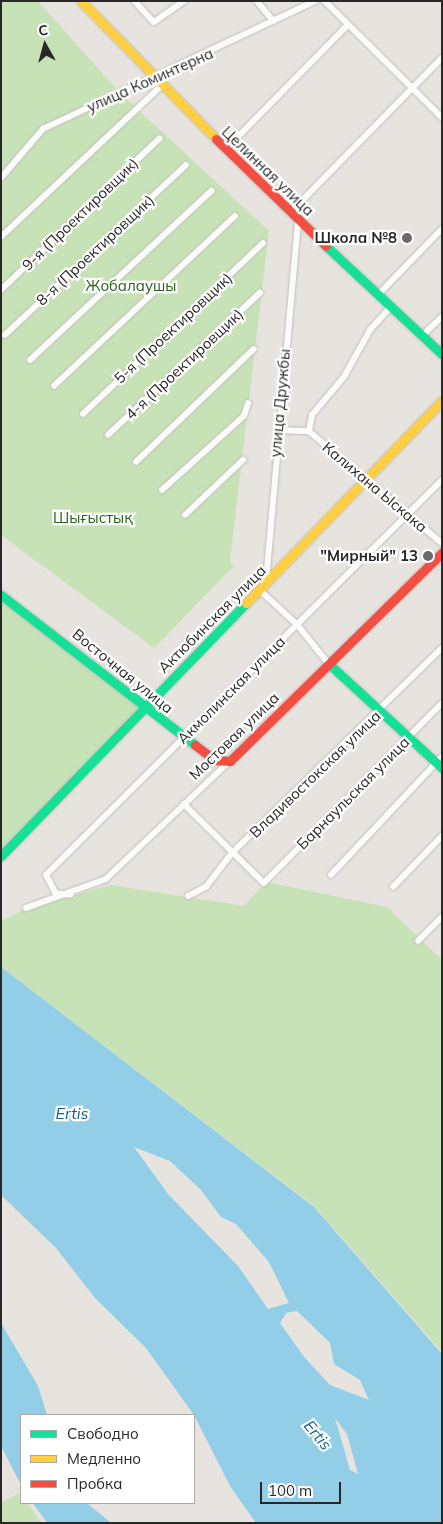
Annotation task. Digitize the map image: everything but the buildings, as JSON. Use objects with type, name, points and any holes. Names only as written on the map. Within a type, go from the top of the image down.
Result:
[{"type":"street","name":"Целинная улица","points":[[80,1],[225,150],[442,354]]},
{"type":"street","points":[[135,1],[154,22],[184,1]]},
{"type":"street","points":[[257,1],[274,21]]},
{"type":"street","name":"улица Коминтерна","points":[[1,178],[43,129],[158,83],[315,1]]},
{"type":"street","points":[[325,1],[346,27],[442,117]]},
{"type":"street","points":[[225,150],[346,27]]},
{"type":"street","points":[[290,213],[442,58]]},
{"type":"street","points":[[1,237],[158,83]]},
{"type":"street","name":"9-я (Проектировщик)","points":[[1,290],[159,139]]},
{"type":"street","name":"8-я (Проектировщик)","points":[[5,335],[186,165]]},
{"type":"street","points":[[30,360],[211,191]]},
{"type":"street","points":[[54,386],[235,216]]},
{"type":"street","name":"улица Дружбы","points":[[263,588],[298,220]]},
{"type":"street","points":[[378,295],[442,229]]},
{"type":"street","name":"5-я (Проектировщик)","points":[[83,414],[263,243]]},
{"type":"street","name":"4-я (Проектировщик)","points":[[108,435],[260,293]]},
{"type":"street","name":"Калихана Ыскака","points":[[309,431],[312,416],[344,377],[370,330],[391,307]]},
{"type":"street","points":[[422,336],[442,317]]},
{"type":"street","points":[[136,462],[254,349]]},
{"type":"street","name":"Актюбинская улица","points":[[1,856],[144,706],[263,588],[442,401]]},
{"type":"street","points":[[162,490],[244,416],[248,404]]},
{"type":"street","name":"Калихана Ыскака","points":[[277,430],[309,431],[365,480],[410,513],[442,543]]},
{"type":"street","points":[[185,515],[243,460]]},
{"type":"street","name":"Акмолинская улица","points":[[71,895],[56,894],[46,875],[297,624],[314,612],[442,480]]},
{"type":"street","name":"Мостовая улица","points":[[26,908],[71,895],[106,879],[230,761],[442,552]]},
{"type":"street","points":[[263,588],[297,624],[329,664],[440,763],[331,875]]},
{"type":"street","name":"Восточная улица","points":[[1,595],[215,760],[230,761]]},
{"type":"street","name":"Владивостокская улица","points":[[188,896],[206,887],[232,853],[381,711],[442,648]]},
{"type":"street","name":"Барнаульская улица","points":[[232,853],[264,883],[442,703]]},
{"type":"street","points":[[184,804],[232,853]]},
{"type":"street","points":[[393,887],[442,836]]},
{"type":"street","points":[[418,941],[442,917]]},
{"type":"green space","name":"Жобалаушы","points":[[1,1],[38,1],[119,92],[269,231],[230,561],[234,566],[154,648],[1,535]]},
{"type":"green space","points":[[1,595],[145,712],[1,857]]},
{"type":"green space","points":[[266,882],[387,907],[442,960],[442,1352],[314,1206],[1,967],[1,921],[23,910],[111,885],[244,906]]},
{"type":"green space","points":[[19,1493],[20,1504],[28,1504],[42,1523],[1,1523],[1,1503]]},
{"type":"water","name":"Ertis","points":[[1,967],[314,1207],[442,1354],[442,1523],[256,1523],[230,1486],[195,1414],[146,1348],[95,1298],[56,1248],[1,1195]],"holes":[[[134,1147],[170,1161],[201,1190],[221,1217],[236,1224],[269,1262],[289,1303],[268,1309],[238,1266],[168,1194]],[[297,1311],[330,1343],[334,1364],[360,1380],[369,1400],[330,1385],[304,1357],[280,1323],[286,1313]],[[335,1418],[347,1434],[358,1474],[350,1470]]]},
{"type":"water","points":[[1,1323],[38,1386],[47,1414],[20,1414],[20,1483],[1,1446]]},
{"type":"water","points":[[34,1504],[88,1504],[111,1523],[47,1523]]},
{"type":"traffic: fast","points":[[326,246],[442,354]]},
{"type":"traffic: fast","points":[[1,595],[195,745]]},
{"type":"traffic: fast","points":[[1,856],[246,603]]},
{"type":"traffic: fast","points":[[329,664],[442,768]]},
{"type":"traffic: slow","points":[[81,1],[216,139]]},
{"type":"traffic: slow","points":[[246,603],[442,401]]},
{"type":"traffic: jam","points":[[216,139],[326,246]]},
{"type":"traffic: jam","points":[[195,745],[215,760],[230,761],[442,553]]},
{"type":"place","name":"Школа №8","points":[[407,238]]},
{"type":"place","name":"\"Мирный\" 13","points":[[428,556]]},
{"type":"park label","name":"Шығыстық","points":[[93,518]]}]
